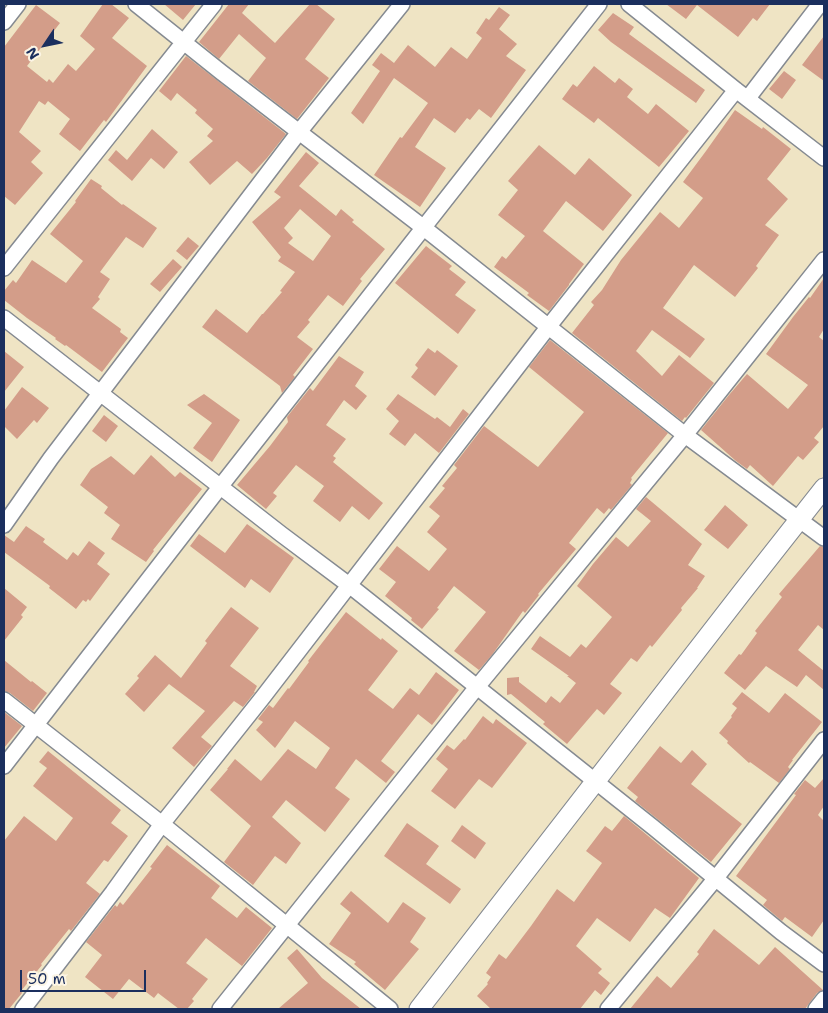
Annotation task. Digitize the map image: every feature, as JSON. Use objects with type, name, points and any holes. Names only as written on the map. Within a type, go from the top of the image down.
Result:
[{"type":"street","points":[[4,22],[18,4]]},
{"type":"street","points":[[136,4],[220,72],[549,326],[685,435],[824,538]]},
{"type":"street","points":[[4,268],[214,4]]},
{"type":"street","points":[[4,524],[51,458],[299,132],[402,4]]},
{"type":"street","points":[[4,766],[220,486],[599,4]]},
{"type":"street","points":[[628,4],[824,158]]},
{"type":"street","points":[[23,1009],[113,892],[162,824],[263,697],[549,326],[742,94],[820,4]]},
{"type":"street","points":[[220,1009],[477,687],[685,435],[824,260]]},
{"type":"street","points":[[4,318],[349,585],[781,932],[824,964]]},
{"type":"street","points":[[419,1009],[824,488]]},
{"type":"street","points":[[4,700],[162,824],[390,1009]]},
{"type":"street","points":[[608,1009],[716,878],[824,740]]},
{"type":"street","points":[[816,1009],[824,999]]},
{"type":"building","points":[[103,4],[111,4],[129,18],[112,38],[147,66],[106,122],[104,120],[80,151],[59,134],[70,119],[48,101],[45,105],[39,101],[19,132],[41,151],[31,162],[43,173],[15,205],[4,196],[4,47],[36,5],[60,23],[27,66],[47,82],[49,79],[53,83],[68,64],[76,71],[95,49],[80,36]]},
{"type":"building","points":[[164,4],[196,4],[183,20]]},
{"type":"building","points":[[229,4],[249,4],[242,13],[275,43],[310,4],[316,4],[335,19],[305,59],[329,78],[297,119],[248,81],[266,58],[239,34],[219,59],[199,42]]},
{"type":"building","points":[[666,4],[770,4],[757,21],[753,18],[738,37],[697,5],[686,19]]},
{"type":"building","points":[[499,7],[510,15],[499,29],[517,44],[506,56],[526,70],[491,118],[479,109],[470,120],[467,118],[455,133],[434,118],[415,147],[446,168],[420,207],[374,175],[400,137],[402,138],[428,103],[394,78],[363,124],[351,113],[380,71],[372,65],[381,53],[394,63],[408,45],[435,67],[451,47],[467,59],[482,38],[476,33],[486,18],[489,20]]},
{"type":"building","points":[[613,13],[634,27],[629,34],[705,90],[696,103],[611,42],[598,30]]},
{"type":"building","points":[[824,36],[824,81],[802,65]]},
{"type":"building","points":[[186,56],[286,134],[252,174],[237,161],[210,185],[189,162],[213,141],[207,136],[213,129],[195,113],[197,110],[177,93],[171,101],[159,91]]},
{"type":"building","points":[[594,66],[615,83],[619,78],[633,89],[627,97],[648,114],[656,104],[689,131],[659,167],[598,118],[594,123],[562,99],[573,84],[577,87]]},
{"type":"building","points":[[784,71],[796,80],[782,99],[769,89]]},
{"type":"building","points":[[735,110],[762,129],[763,127],[791,149],[767,179],[788,199],[765,225],[779,235],[756,266],[758,268],[735,297],[694,265],[663,308],[705,339],[690,358],[652,330],[636,351],[662,376],[679,355],[714,383],[682,421],[572,333],[594,305],[591,302],[602,290],[621,260],[660,212],[679,228],[703,198],[683,182]]},
{"type":"building","points":[[152,129],[178,152],[164,169],[151,158],[132,181],[108,160],[116,150],[127,160]]},
{"type":"building","points":[[539,145],[575,175],[589,158],[632,195],[603,231],[566,201],[543,231],[584,264],[549,311],[527,295],[529,293],[494,267],[502,256],[506,259],[525,236],[498,215],[518,190],[508,181]]},
{"type":"building","points":[[306,152],[319,163],[299,186],[336,216],[341,209],[354,220],[352,222],[385,249],[360,279],[362,281],[343,306],[328,295],[308,320],[310,322],[297,337],[313,349],[282,393],[280,386],[202,327],[216,309],[247,333],[282,292],[280,291],[295,272],[278,261],[281,257],[252,222],[281,197],[274,192]],"holes":[[[300,209],[331,236],[313,261],[288,243],[293,238],[284,228]]]},
{"type":"building","points":[[91,179],[102,186],[101,188],[122,205],[157,228],[143,248],[126,237],[100,272],[110,279],[98,297],[100,299],[92,308],[121,329],[120,332],[128,338],[102,372],[4,300],[4,291],[13,280],[16,283],[32,260],[66,283],[83,261],[50,234],[76,202]]},
{"type":"building","points":[[188,237],[199,246],[187,260],[176,251]]},
{"type":"building","points":[[426,246],[452,266],[449,269],[466,282],[455,295],[476,310],[458,334],[395,283]]},
{"type":"building","points":[[173,259],[182,267],[160,292],[150,284]]},
{"type":"building","points":[[824,278],[824,329],[819,337],[824,341],[824,426],[814,438],[819,442],[803,460],[798,456],[773,486],[750,465],[747,469],[736,461],[701,430],[747,374],[788,409],[808,385],[766,354]]},
{"type":"building","points":[[550,340],[668,433],[631,478],[630,483],[632,485],[611,510],[609,508],[604,514],[597,508],[569,543],[576,549],[538,594],[525,613],[523,611],[479,670],[454,651],[486,612],[454,586],[437,608],[439,609],[422,629],[411,620],[412,618],[385,596],[396,582],[379,569],[397,546],[429,571],[447,549],[427,532],[440,516],[429,507],[445,488],[442,486],[457,468],[454,465],[484,426],[538,467],[584,412],[529,367]]},
{"type":"building","points":[[428,348],[435,353],[437,350],[458,366],[435,396],[411,377],[418,368],[415,365]]},
{"type":"building","points":[[4,351],[24,367],[4,392]]},
{"type":"building","points":[[339,356],[364,372],[355,386],[367,396],[356,410],[344,400],[326,425],[346,439],[333,456],[336,458],[333,462],[383,503],[369,520],[352,506],[340,522],[313,501],[324,486],[296,465],[273,493],[277,496],[266,509],[237,485],[288,422],[287,417],[310,388],[313,391]]},
{"type":"building","points":[[22,387],[49,408],[37,423],[34,420],[17,439],[4,426],[4,411]]},
{"type":"building","points":[[204,394],[240,420],[212,462],[193,448],[212,423],[187,405]]},
{"type":"building","points":[[398,394],[450,427],[463,409],[469,414],[439,453],[415,433],[405,446],[389,434],[399,421],[386,409]]},
{"type":"building","points":[[104,415],[118,426],[106,442],[92,431]]},
{"type":"building","points":[[151,455],[175,477],[180,472],[202,489],[153,550],[146,562],[111,539],[120,525],[104,513],[108,507],[80,485],[91,469],[111,456],[134,475]]},
{"type":"building","points":[[646,497],[702,544],[688,565],[705,576],[698,588],[681,608],[682,610],[652,647],[650,645],[637,662],[631,658],[610,684],[622,693],[604,715],[597,709],[567,744],[543,724],[545,722],[511,694],[507,695],[507,678],[519,677],[519,682],[546,703],[551,696],[560,703],[576,683],[531,649],[540,636],[570,657],[581,644],[586,648],[612,617],[577,586],[616,537],[628,547],[651,521],[636,509]]},
{"type":"building","points":[[725,505],[748,525],[728,549],[704,530]]},
{"type":"building","points":[[247,524],[294,558],[270,593],[251,579],[245,588],[190,546],[199,534],[225,553]]},
{"type":"building","points":[[26,526],[45,539],[43,542],[67,560],[73,552],[78,556],[89,541],[105,553],[97,564],[110,574],[90,601],[88,599],[86,602],[83,600],[76,609],[49,588],[50,586],[4,552],[4,535],[14,542]]},
{"type":"building","points":[[820,546],[824,547],[824,630],[818,625],[798,650],[824,671],[824,690],[806,675],[797,687],[766,666],[745,690],[724,673],[739,654],[741,655],[757,633],[755,631],[782,597],[779,594]]},
{"type":"building","points":[[4,588],[27,607],[21,615],[23,617],[4,641]]},
{"type":"building","points":[[231,607],[259,628],[230,666],[257,686],[255,692],[243,707],[234,701],[201,737],[212,746],[194,767],[172,748],[205,711],[169,684],[144,712],[125,694],[155,655],[181,678],[207,643],[205,641]]},
{"type":"building","points":[[346,612],[398,651],[368,690],[393,709],[410,688],[419,695],[436,672],[459,690],[432,725],[418,714],[381,761],[395,772],[386,783],[356,759],[335,788],[350,799],[325,832],[286,800],[272,817],[301,843],[286,864],[275,856],[253,885],[224,862],[251,826],[210,790],[235,759],[261,781],[288,749],[316,769],[330,748],[295,721],[275,748],[256,730],[263,722],[258,719],[269,705],[273,708],[289,689]]},
{"type":"building","points":[[4,660],[47,693],[33,711],[10,693],[4,691]]},
{"type":"building","points":[[742,692],[769,713],[785,693],[822,722],[792,760],[788,767],[790,769],[779,783],[749,763],[719,733],[732,717],[737,708],[732,704]]},
{"type":"building","points":[[4,712],[22,726],[4,748]]},
{"type":"building","points":[[483,716],[493,724],[496,719],[527,743],[492,788],[479,779],[455,809],[431,791],[448,769],[436,759],[447,745],[454,750],[465,740]]},
{"type":"building","points":[[660,746],[681,763],[692,750],[707,764],[691,784],[742,824],[711,862],[635,801],[638,797],[627,788]]},
{"type":"building","points":[[48,751],[121,810],[111,823],[128,836],[108,862],[104,860],[86,883],[100,894],[71,931],[69,929],[41,964],[9,1009],[4,1009],[4,841],[24,816],[56,841],[73,818],[33,786],[47,768],[39,762]]},
{"type":"building","points":[[824,778],[824,806],[818,815],[824,821],[824,920],[812,937],[785,917],[782,921],[763,905],[767,900],[736,876],[805,780],[815,788]]},
{"type":"building","points":[[624,816],[699,878],[670,918],[655,908],[630,942],[597,918],[576,946],[602,969],[598,973],[610,983],[601,995],[595,990],[580,1009],[491,1009],[477,996],[488,984],[491,977],[486,973],[499,954],[506,959],[557,889],[574,902],[602,863],[586,851],[605,826],[612,831]]},
{"type":"building","points":[[407,823],[439,846],[426,864],[461,889],[450,904],[384,856]]},
{"type":"building","points":[[462,825],[486,843],[475,859],[451,841]]},
{"type":"building","points":[[167,845],[220,886],[211,898],[237,918],[246,907],[272,928],[242,966],[206,938],[186,963],[208,979],[192,999],[194,1001],[187,1009],[179,1009],[158,993],[154,998],[129,979],[113,999],[85,977],[102,955],[86,942],[115,905],[117,907],[120,902],[123,905],[152,868],[150,867]]},
{"type":"building","points":[[351,891],[388,923],[403,902],[426,918],[410,942],[419,949],[385,990],[354,964],[356,962],[329,944],[351,913],[340,904]]},
{"type":"building","points":[[714,929],[759,965],[775,947],[823,990],[817,993],[805,1009],[630,1009],[657,976],[671,988],[699,954],[697,952]]},
{"type":"building","points":[[297,949],[322,978],[361,1009],[278,1009],[308,983],[287,958]]}]
